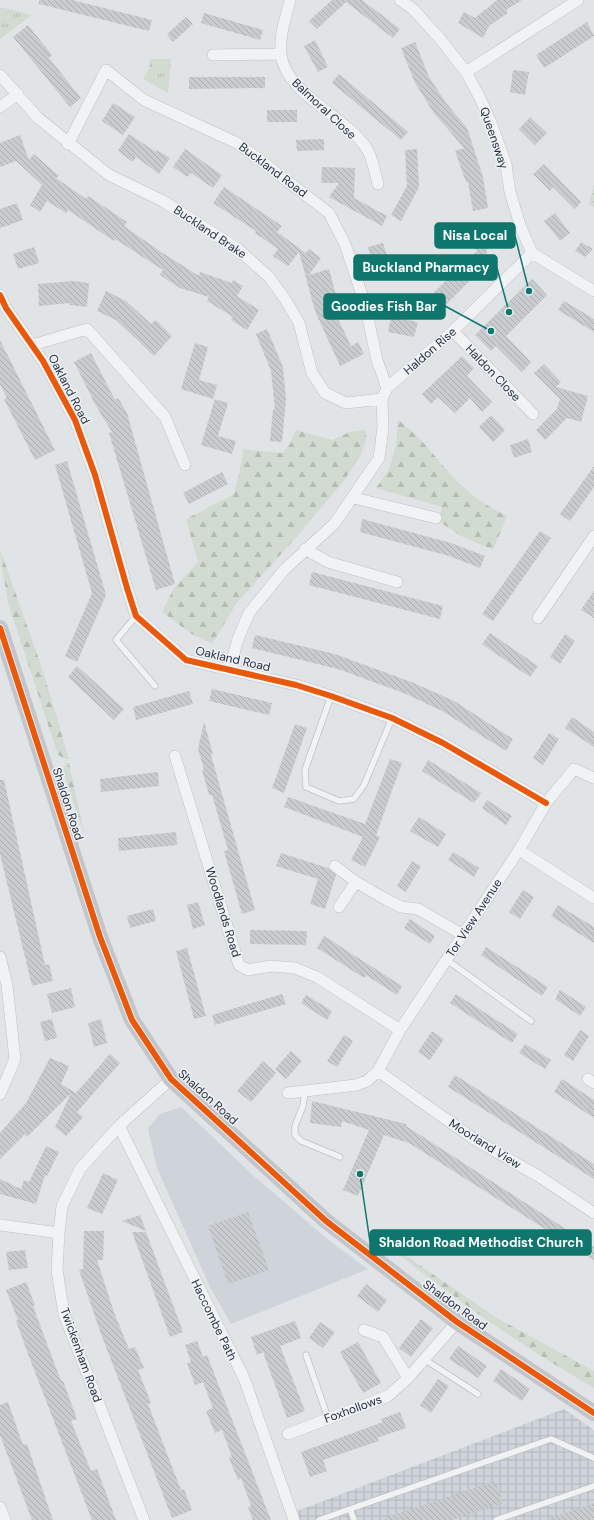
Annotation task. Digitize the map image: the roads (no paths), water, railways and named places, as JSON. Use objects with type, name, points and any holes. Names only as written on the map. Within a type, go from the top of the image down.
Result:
[{"type":"street","name":"Balmoral Close","points":[[290,0],[282,30],[281,54],[287,72],[303,92],[339,120],[367,150],[378,184]]},
{"type":"street","name":"Queensway","points":[[400,0],[413,9],[441,40],[466,72],[490,120],[506,164],[510,192],[520,225],[532,254]]},
{"type":"street","points":[[466,72],[578,0]]},
{"type":"street","points":[[213,55],[281,54]]},
{"type":"street","name":"Buckland Road","points":[[68,144],[106,70],[144,100],[239,144],[315,201],[329,213],[345,244],[365,304],[377,360],[387,388]]},
{"type":"street","name":"Buckland Brake","points":[[0,74],[38,118],[68,144],[109,175],[163,201],[238,249],[269,277],[286,298],[299,323],[312,373],[325,393],[346,403],[382,399]]},
{"type":"street","points":[[0,107],[18,94]]},
{"type":"street","points":[[532,254],[594,292]]},
{"type":"street","name":"Haldon Rise","points":[[382,399],[387,388],[453,331],[532,254]]},
{"type":"street","name":"Oakland Road","points":[[0,295],[6,308],[43,361],[75,420],[96,475],[126,588],[136,616],[186,660],[332,696],[392,718],[443,743],[546,803]]},
{"type":"street","name":"Oakland Road","points":[[32,345],[87,329],[165,417],[185,465]]},
{"type":"street","name":"Haldon Close","points":[[453,331],[533,414]]},
{"type":"street","points":[[229,670],[238,638],[249,613],[284,570],[305,549],[335,523],[354,498],[379,458],[383,428],[382,399]]},
{"type":"street","points":[[354,498],[436,518]]},
{"type":"street","points":[[538,618],[593,539]]},
{"type":"street","points":[[305,549],[328,562],[397,582]]},
{"type":"street","name":"Shaldon Road","points":[[0,628],[100,937],[132,1020],[171,1079],[326,1221],[457,1322],[594,1413]]},
{"type":"street","name":"Woodlands Road","points":[[175,756],[239,965],[248,970],[271,966],[295,968],[317,977],[400,1030]]},
{"type":"street","name":"Tor View Avenue","points":[[378,1071],[400,1030],[519,850],[546,803],[574,769],[594,778]]},
{"type":"street","points":[[519,850],[594,898]]},
{"type":"street","points":[[335,866],[356,882],[401,907],[418,909],[463,935]]},
{"type":"street","points":[[339,907],[356,882]]},
{"type":"street","points":[[0,957],[7,985],[15,1059],[0,1094]]},
{"type":"street","points":[[288,1093],[356,1085],[367,1081],[378,1071]]},
{"type":"street","name":"Moorland View","points":[[378,1071],[474,1139],[540,1177],[594,1213]]},
{"type":"street","name":"Twickenham Road","points":[[144,1520],[64,1314],[58,1270],[59,1233],[62,1206],[80,1170],[119,1126],[171,1079]]},
{"type":"street","name":"Haccombe Path","points":[[119,1126],[244,1378],[294,1520]]},
{"type":"street","points":[[0,1225],[59,1233]]},
{"type":"street","name":"Foxhollows","points":[[288,1434],[316,1422],[388,1396],[408,1378],[457,1322]]},
{"type":"street","points":[[364,1330],[383,1338],[408,1378]]},
{"type":"street","points":[[0,1507],[5,1520]]},
{"type":"lane","points":[[136,616],[116,640],[156,686]]},
{"type":"lane","points":[[332,696],[305,770],[305,776],[306,787],[339,801],[354,798],[364,785],[392,718]]},
{"type":"lane","points":[[447,960],[531,1021]]},
{"type":"lane","points":[[305,1091],[303,1106],[295,1126],[295,1135],[301,1140],[340,1157]]},
{"type":"lane","points":[[306,1355],[328,1418]]},
{"type":"lane","points":[[424,1359],[478,1394]]},
{"type":"lane","points":[[319,1520],[551,1439],[594,1458]]},
{"type":"lane","points":[[496,1520],[594,1486]]},
{"type":"lane","points":[[350,1509],[354,1520]]},
{"type":"place","name":"Nisa Local","points":[[529,291]]},
{"type":"place","name":"Buckland Pharmacy","points":[[509,312]]},
{"type":"place","name":"Goodies Fish Bar","points":[[491,331]]},
{"type":"place","name":"Shaldon Road Methodist Church","points":[[360,1174]]}]
